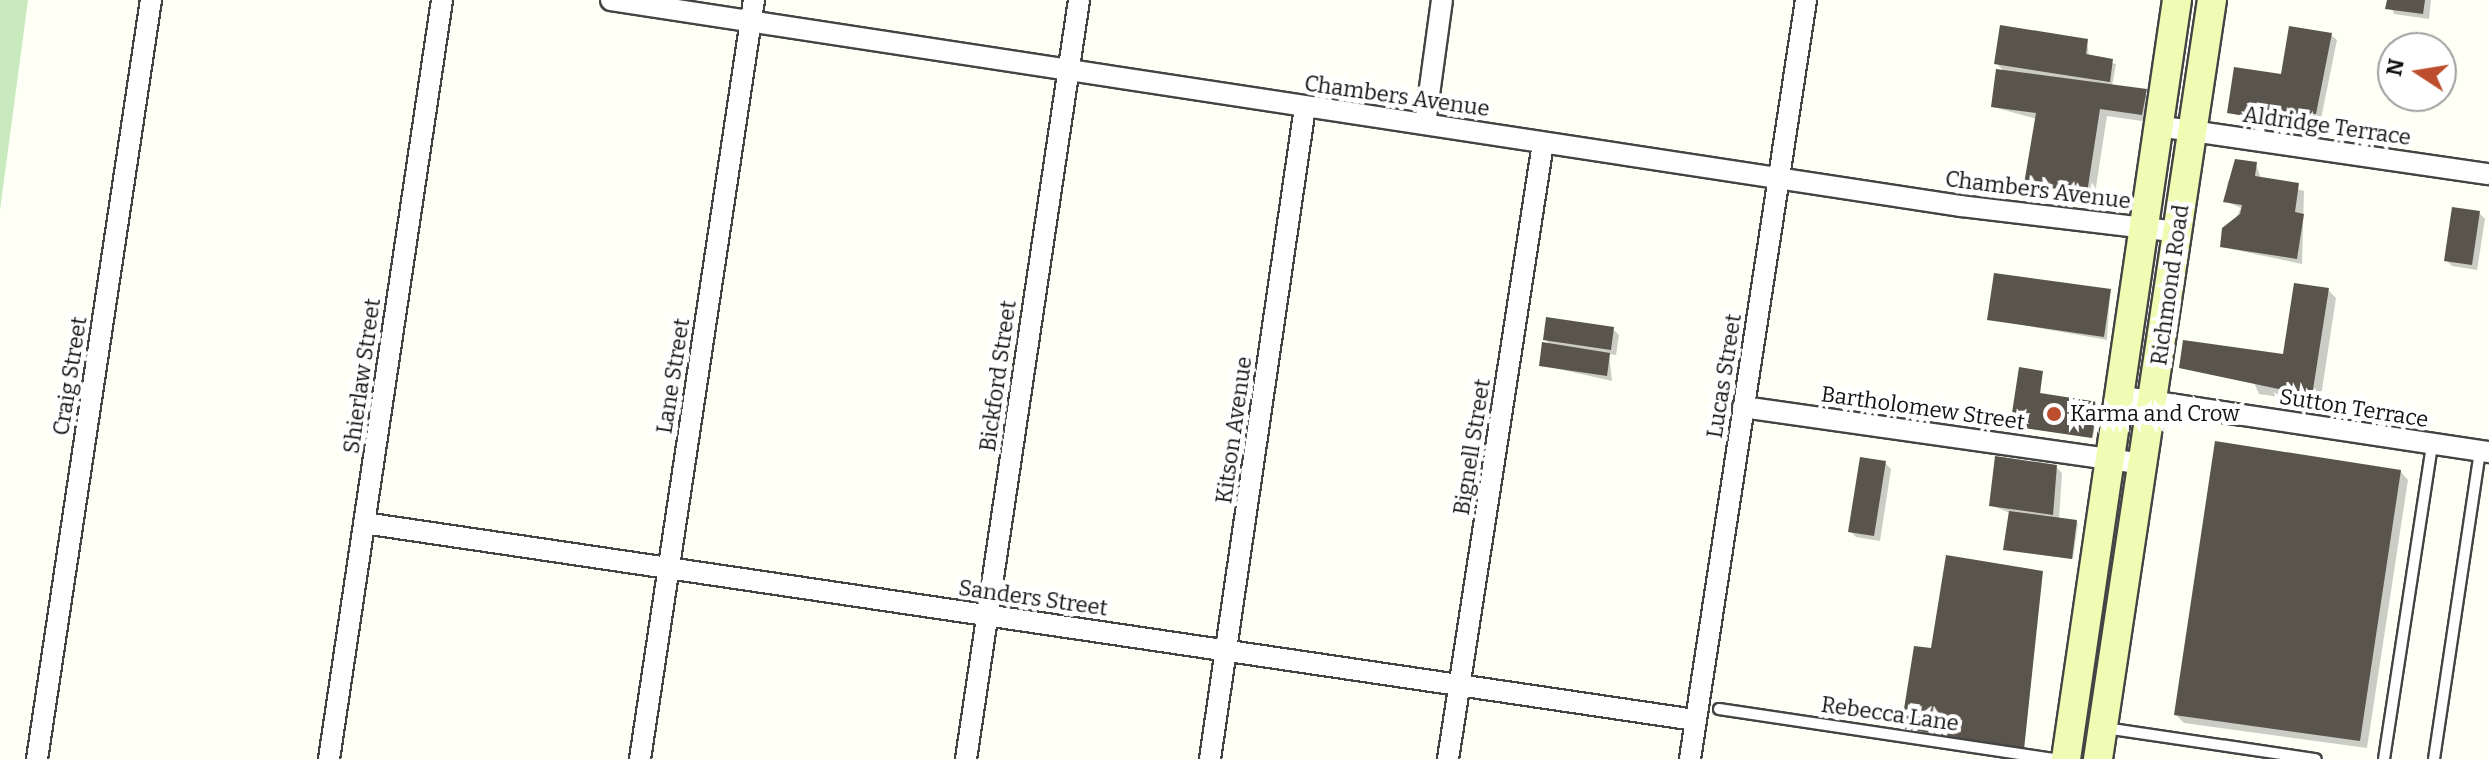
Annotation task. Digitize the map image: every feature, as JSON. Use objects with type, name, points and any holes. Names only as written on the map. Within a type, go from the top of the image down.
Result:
[{"type":"main road","name":"Richmond Road","points":[[2066,759],[2107,458],[2177,0]]},
{"type":"main road","name":"Richmond Road","points":[[2098,759],[2212,0]]},
{"type":"street","name":"Craig Street","points":[[37,759],[151,0]]},
{"type":"street","name":"Shierlaw Street","points":[[329,759],[442,0]]},
{"type":"street","name":"Chambers Avenue","points":[[611,0],[1543,143],[2178,232]]},
{"type":"street","name":"Lane Street","points":[[640,759],[754,0]]},
{"type":"street","name":"Bickford Street","points":[[966,759],[1079,0]]},
{"type":"street","points":[[1425,124],[1442,0]]},
{"type":"street","name":"Lucas Street","points":[[1690,759],[1806,0]]},
{"type":"street","name":"Kitson Avenue","points":[[1210,759],[1305,107]]},
{"type":"street","name":"Aldridge Terrace","points":[[2158,126],[2489,174]]},
{"type":"street","name":"Bignell Street","points":[[1448,759],[1543,143]]},
{"type":"street","name":"Sutton Terrace","points":[[2117,396],[2485,452]]},
{"type":"street","name":"Bartholomew Street","points":[[1743,407],[2143,464]]},
{"type":"street","name":"Sanders Street","points":[[364,523],[1695,720]]},
{"type":"lane","points":[[2384,759],[2432,444]]},
{"type":"lane","points":[[2434,759],[2485,452]]},
{"type":"lane","name":"Rebecca Lane","points":[[1719,709],[2055,759]]},
{"type":"lane","points":[[2103,727],[2316,759]]},
{"type":"green space","points":[[0,0],[28,0],[0,210]]},
{"type":"building","points":[[2387,0],[2425,0],[2423,14],[2385,9]]},
{"type":"building","points":[[2000,25],[2088,39],[2086,54],[2113,59],[2110,82],[1994,64]]},
{"type":"building","points":[[2289,26],[2332,33],[2316,114],[2298,112],[2296,124],[2227,113],[2234,67],[2281,74]]},
{"type":"building","points":[[1996,69],[2147,89],[2142,115],[2100,109],[2087,193],[2024,184],[2036,113],[1991,107]]},
{"type":"building","points":[[2235,159],[2257,162],[2255,176],[2299,183],[2295,212],[2304,214],[2297,259],[2220,247],[2222,228],[2240,214],[2242,205],[2223,202]]},
{"type":"building","points":[[2452,207],[2480,211],[2472,265],[2444,261]]},
{"type":"building","points":[[1994,273],[2111,289],[2104,337],[1987,320]]},
{"type":"building","points":[[2294,283],[2329,288],[2312,396],[2179,368],[2183,340],[2283,354]]},
{"type":"building","points":[[1546,317],[1614,327],[1611,350],[1543,340]]},
{"type":"building","points":[[1542,342],[1610,353],[1607,376],[1539,366]]},
{"type":"building","name":"Karma and Crow","points":[[2019,367],[2043,371],[2040,393],[2098,402],[2092,438],[2010,426]]},
{"type":"building","points":[[2215,441],[2401,470],[2360,741],[2174,715]]},
{"type":"building","points":[[1995,456],[2057,465],[2053,515],[1989,506]]},
{"type":"building","points":[[1860,457],[1886,461],[1874,536],[1848,532]]},
{"type":"building","points":[[2009,511],[2077,520],[2072,559],[2003,550]]},
{"type":"building","points":[[1946,555],[2043,571],[2024,749],[1901,728],[1914,646],[1931,648]]},
{"type":"place","name":"Karma and Crow","points":[[2054,414]]}]
